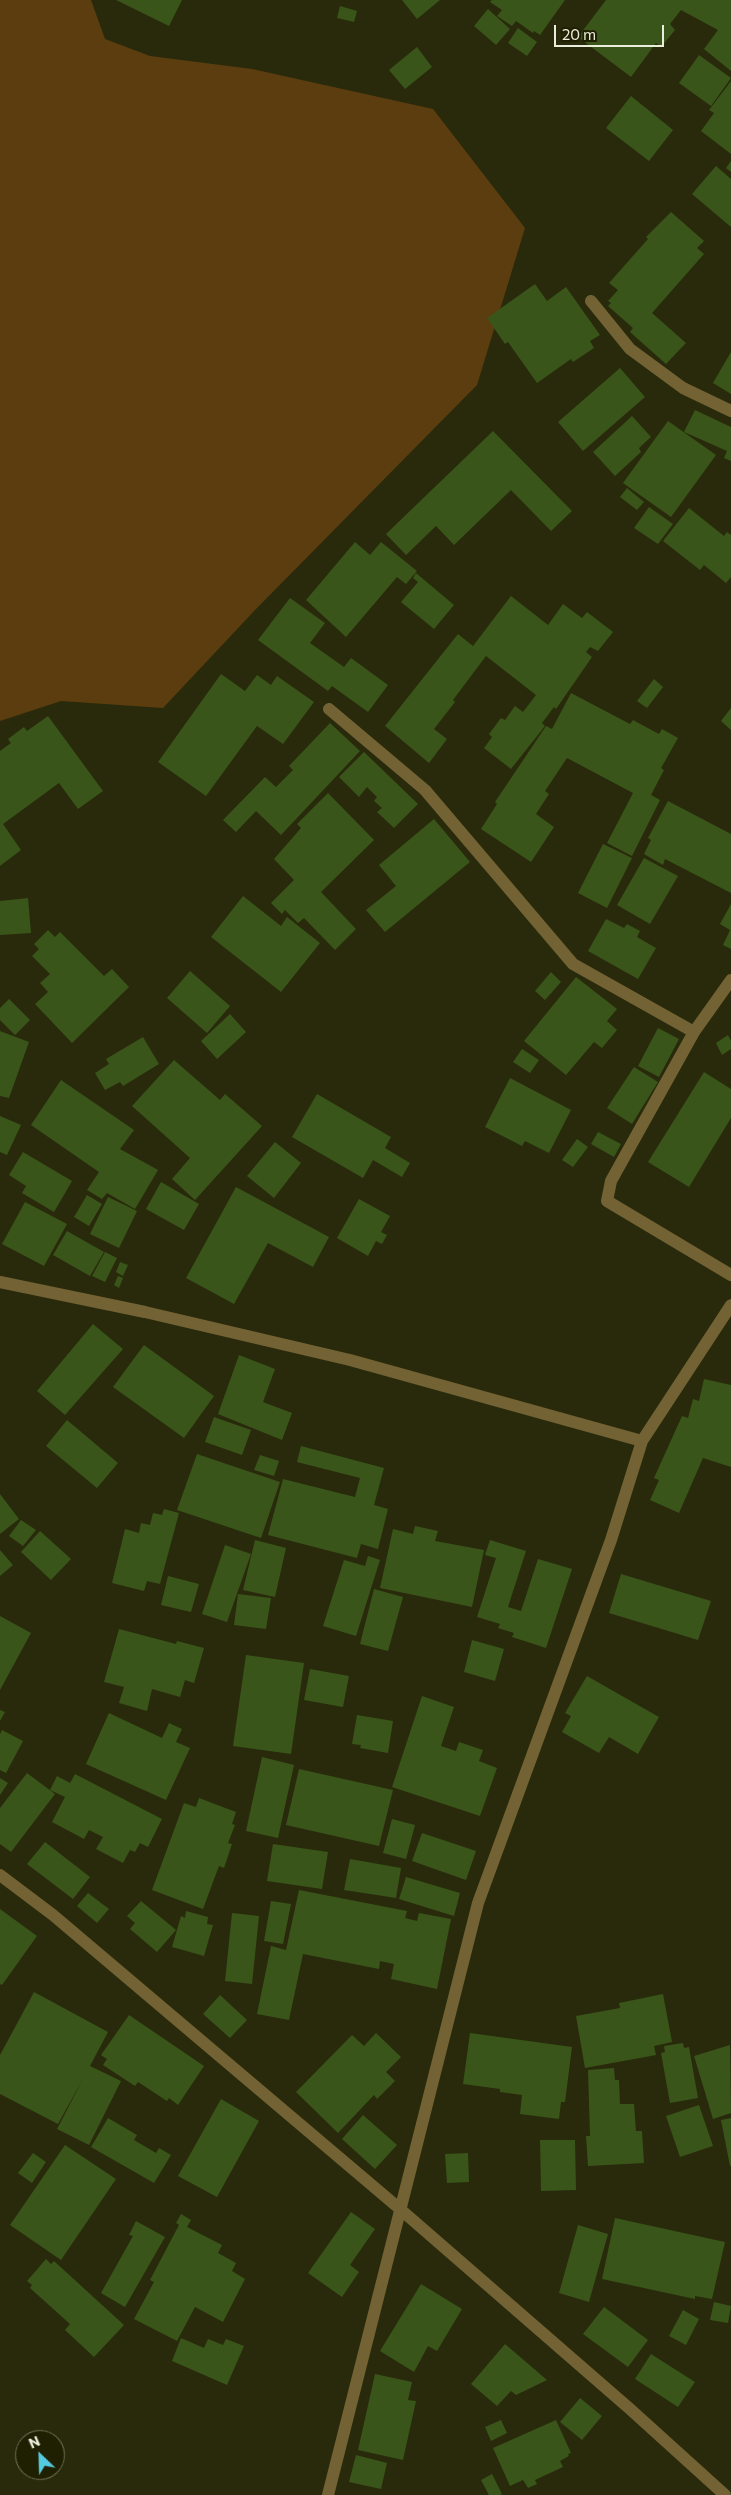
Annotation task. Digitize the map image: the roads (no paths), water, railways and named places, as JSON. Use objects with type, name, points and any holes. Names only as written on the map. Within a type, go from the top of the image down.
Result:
[{"type":"street","points":[[591,301],[630,349],[683,388],[731,411]]},
{"type":"street","points":[[329,709],[426,790],[573,964],[694,1032]]},
{"type":"street","points":[[731,980],[694,1032],[611,1181],[607,1201],[731,1275]]},
{"type":"street","points":[[0,1282],[145,1312],[350,1360],[642,1441]]},
{"type":"street","points":[[328,2495],[478,1903],[588,1603],[642,1441],[731,1305]]},
{"type":"street","points":[[0,1875],[53,1916],[400,2209],[630,2409],[725,2495]]}]
